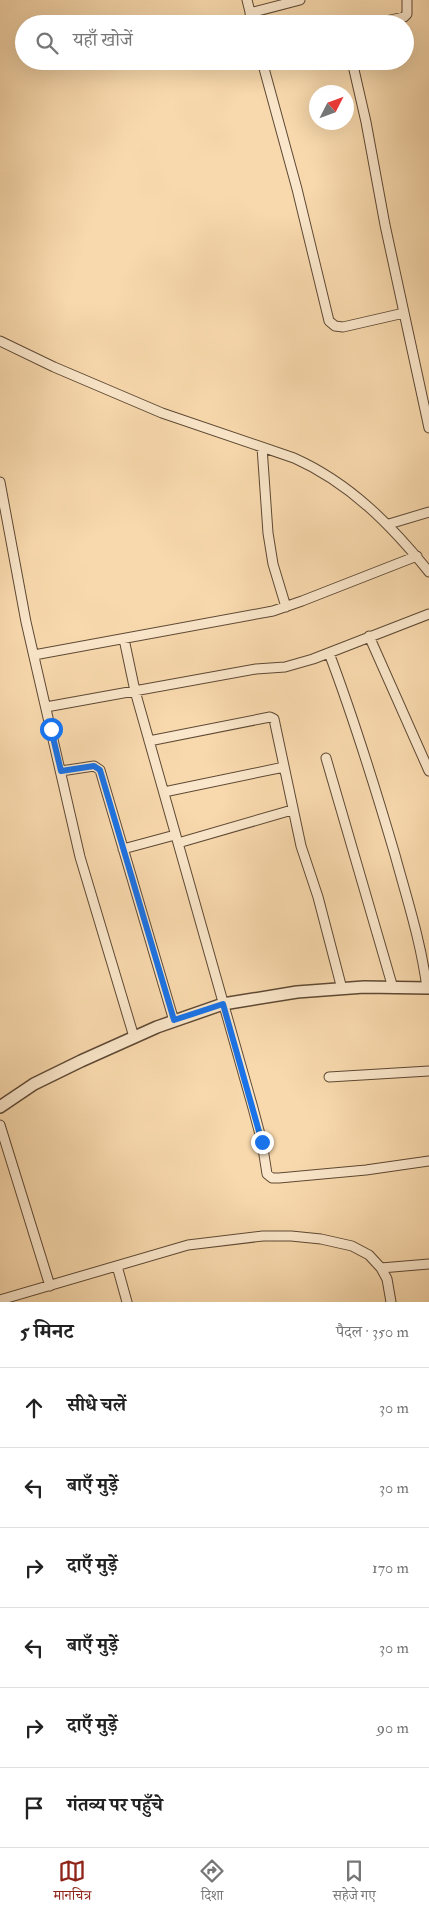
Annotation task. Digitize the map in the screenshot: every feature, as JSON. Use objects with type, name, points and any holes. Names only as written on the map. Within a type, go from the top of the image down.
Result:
[{"type":"street","points":[[247,0],[250,13],[300,0]]},
{"type":"street","points":[[406,15],[407,0]]},
{"type":"street","points":[[264,70],[329,321],[335,326],[344,327],[404,314]]},
{"type":"street","points":[[354,70],[429,428]]},
{"type":"street","points":[[0,341],[54,367],[162,413],[294,458],[328,475],[360,499],[388,524],[429,572]]},
{"type":"street","points":[[262,447],[268,533],[273,564],[286,607]]},
{"type":"street","points":[[0,482],[26,622],[80,857],[134,1037]]},
{"type":"street","points":[[388,524],[429,512]]},
{"type":"street","points":[[34,655],[260,614],[286,607],[417,556]]},
{"type":"street","points":[[46,707],[256,669],[285,667],[329,653],[429,614]]},
{"type":"street","points":[[369,636],[429,771]]},
{"type":"street","points":[[124,639],[135,691],[253,1108],[262,1142],[266,1172],[269,1177],[279,1178],[358,1171],[429,1161]]},
{"type":"street","points":[[0,1107],[34,1084],[134,1037],[174,1020],[223,1004],[297,992],[342,989],[428,988],[418,933],[377,793],[350,709],[329,653]]},
{"type":"street","points":[[149,741],[271,717],[274,720],[301,846],[318,897],[342,989]]},
{"type":"street","points":[[326,758],[393,988]]},
{"type":"street","points":[[61,771],[94,766],[98,768],[174,1020]]},
{"type":"street","points":[[164,792],[284,768]]},
{"type":"street","points":[[123,849],[177,839],[292,810]]},
{"type":"street","points":[[329,1077],[429,1071]]},
{"type":"street","points":[[0,1125],[50,1286]]},
{"type":"street","points":[[0,1300],[188,1245],[263,1236],[291,1236],[321,1239],[352,1246],[369,1255],[381,1268],[392,1302]]},
{"type":"street","points":[[381,1268],[429,1264]]},
{"type":"street","points":[[117,1266],[127,1302]]},
{"type":"route","points":[[51,729],[61,771],[94,766],[100,770],[174,1020],[223,1004],[262,1142]]}]
